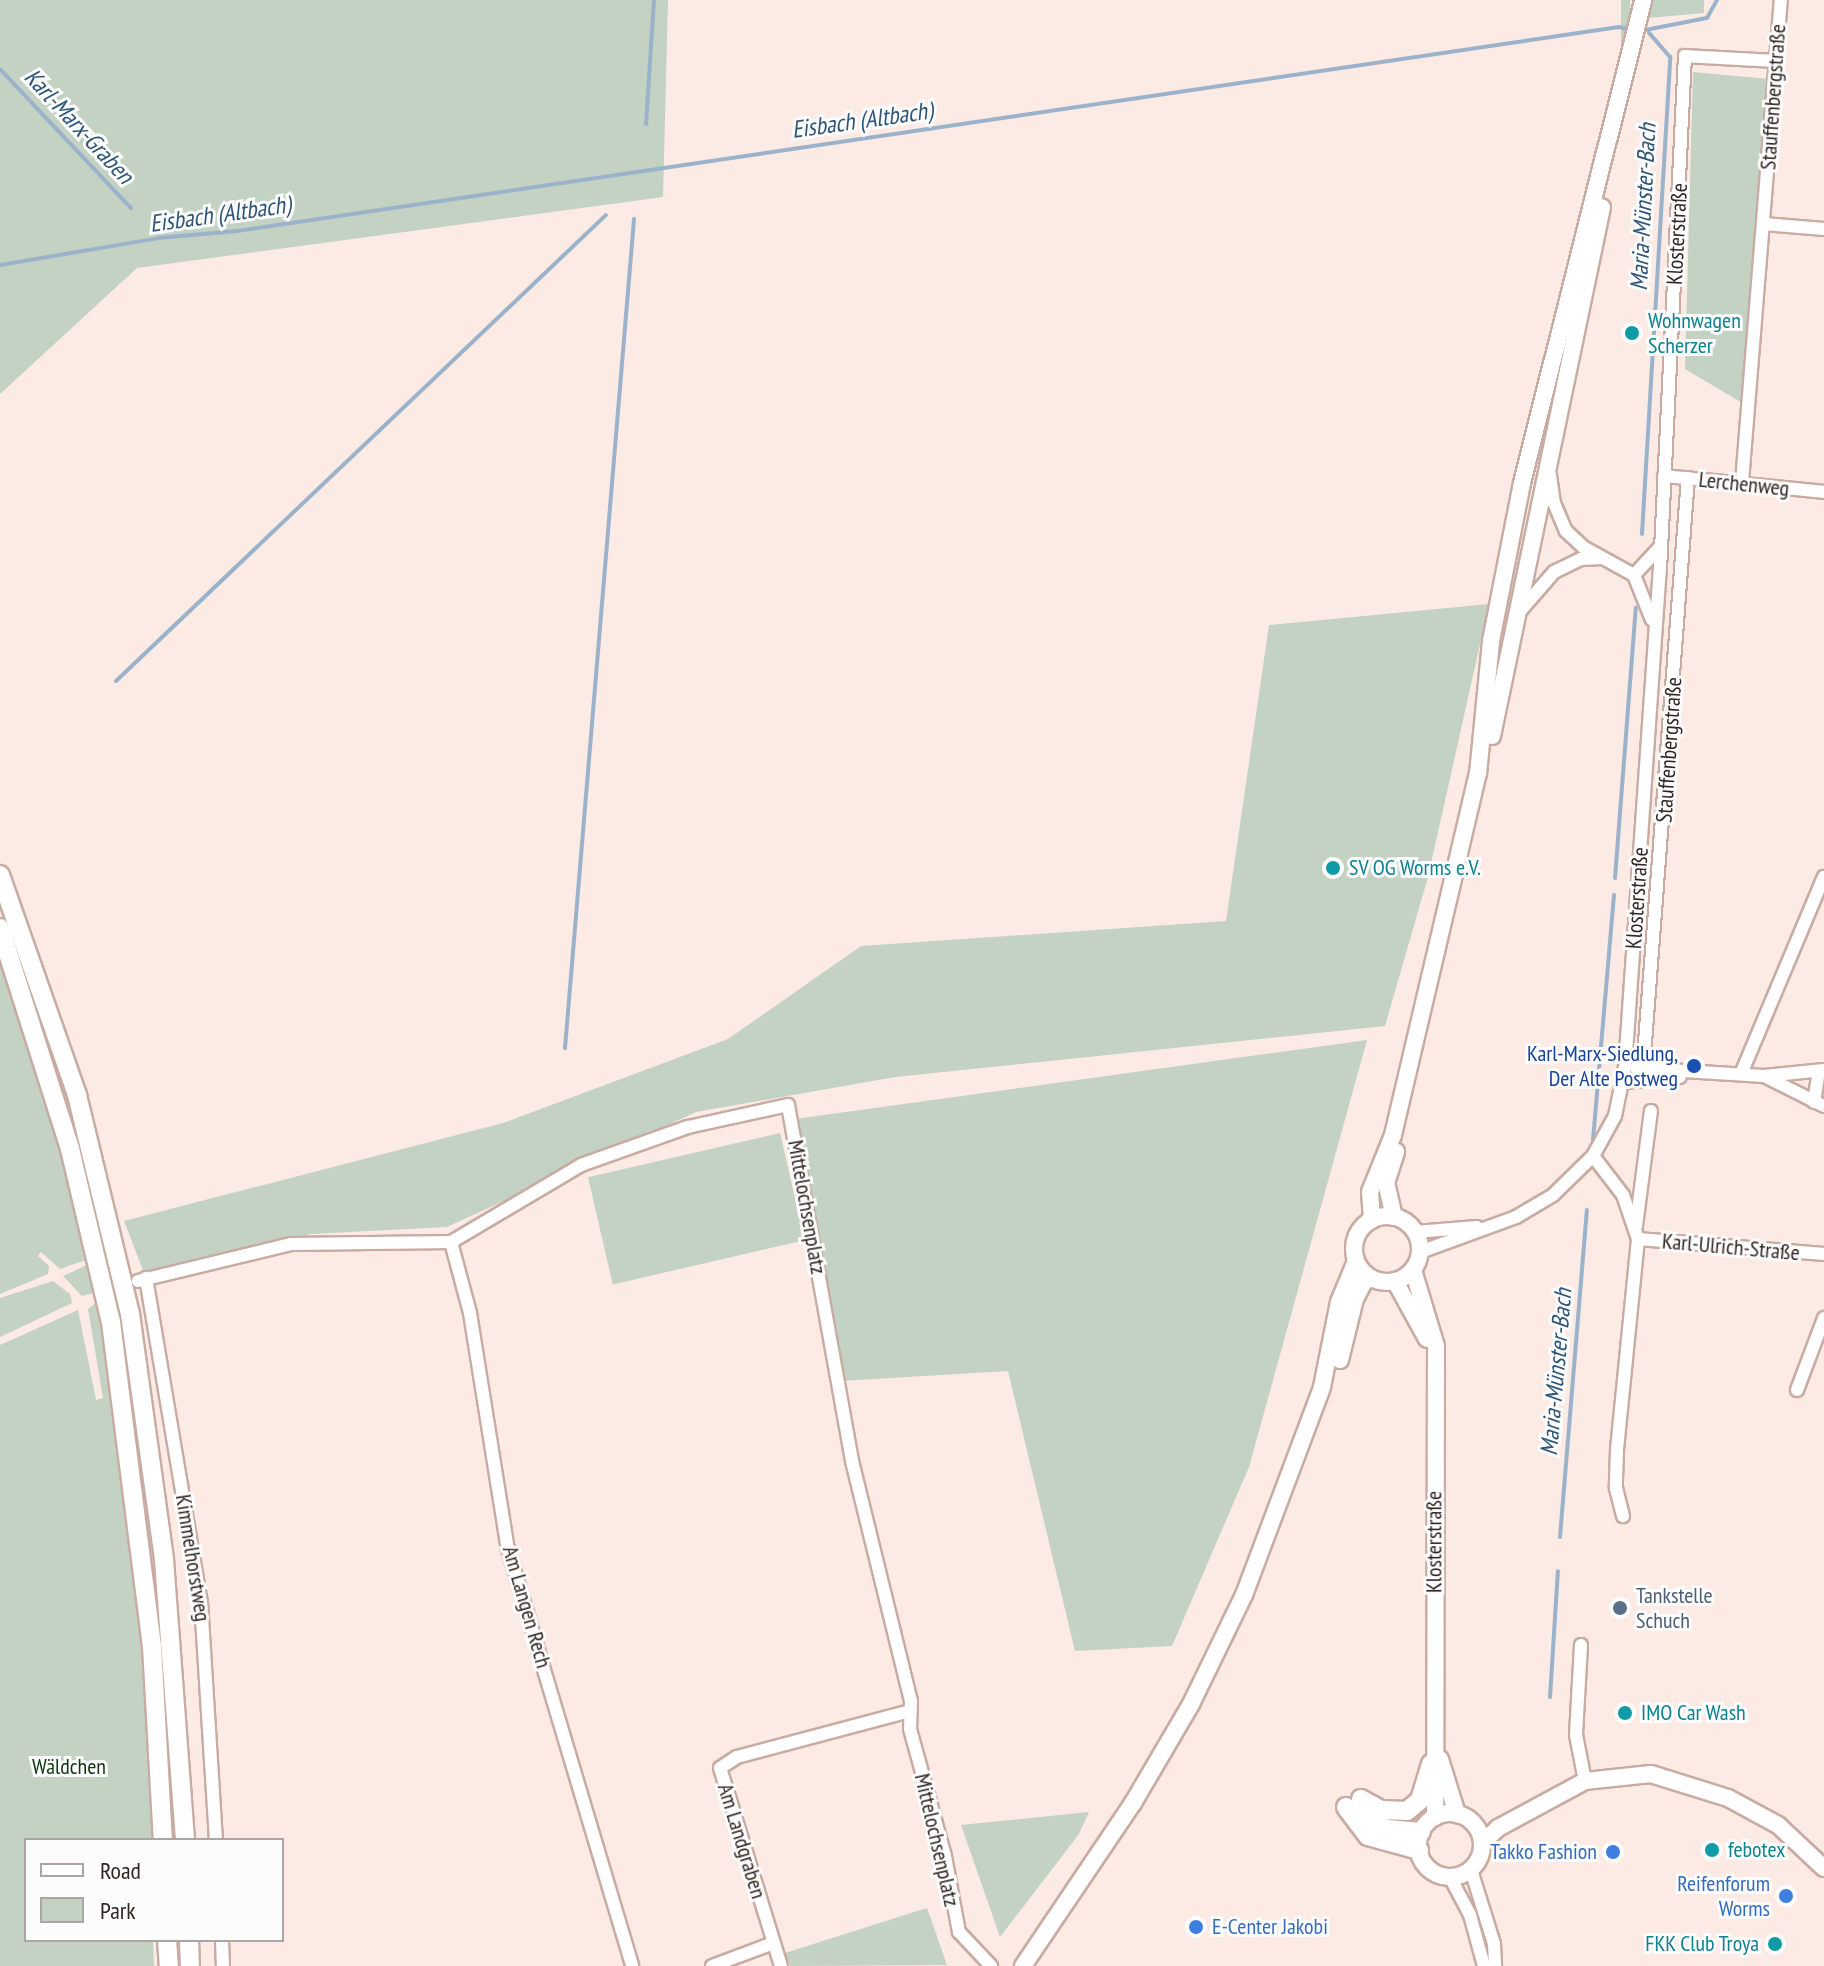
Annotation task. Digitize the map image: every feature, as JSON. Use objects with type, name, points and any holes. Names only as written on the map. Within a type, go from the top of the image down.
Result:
[{"type":"highway","points":[[0,875],[77,1095],[130,1314],[164,1560],[185,1838]]},
{"type":"highway","points":[[0,928],[70,1149],[111,1322],[152,1646],[163,1838]]},
{"type":"highway","points":[[1420,1841],[1376,1824],[1353,1803],[1381,1810],[1407,1811],[1420,1800],[1431,1764]]},
{"type":"highway","points":[[167,1942],[169,1966]]},
{"type":"highway","points":[[189,1942],[190,1966]]},
{"type":"main road","points":[[1356,1261],[1367,1276],[1395,1281],[1413,1270],[1420,1252],[1415,1232],[1394,1217],[1386,1183],[1550,460],[1643,0]]},
{"type":"main road","points":[[1372,1220],[1370,1192],[1393,1135],[1454,890],[1478,774],[1491,641],[1522,483],[1628,71]]},
{"type":"main road","points":[[1023,1966],[1133,1803],[1191,1704],[1244,1595],[1322,1387],[1339,1302],[1356,1261],[1357,1236],[1372,1220],[1394,1217]]},
{"type":"main road","name":"Klosterstraße","points":[[1413,1270],[1433,1328],[1435,1370],[1435,1714],[1431,1764],[1435,1817]]},
{"type":"main road","points":[[1037,1966],[1169,1762],[1255,1597],[1312,1449],[1355,1299],[1367,1276]]},
{"type":"main road","name":"Klosterstraße","points":[[1395,1281],[1421,1323],[1435,1370]]},
{"type":"main road","name":"Klosterstraße","points":[[1435,1714],[1444,1781],[1482,1843]]},
{"type":"main road","points":[[1534,1807],[1464,1818],[1435,1817],[1420,1841],[1429,1869],[1450,1877],[1471,1870],[1482,1843],[1534,1807],[1585,1781],[1651,1774],[1707,1789],[1778,1825],[1824,1868]]},
{"type":"street","name":"Stauffenbergstraße","points":[[1742,482],[1781,0]]},
{"type":"street","name":"Klosterstraße","points":[[1420,1252],[1496,1225],[1553,1195],[1593,1156],[1615,1116],[1624,1082],[1654,632],[1685,56],[1775,61]]},
{"type":"street","points":[[1764,224],[1824,229]]},
{"type":"street","points":[[1550,460],[1551,491],[1563,526],[1579,545],[1634,575],[1659,548]]},
{"type":"street","name":"Lerchenweg","points":[[1664,476],[1824,492]]},
{"type":"street","name":"Stauffenbergstraße","points":[[1643,1069],[1649,1046],[1688,478]]},
{"type":"street","points":[[1515,619],[1554,572],[1581,559],[1605,558]]},
{"type":"street","name":"Klosterstraße","points":[[1634,575],[1648,600],[1654,632]]},
{"type":"street","points":[[1741,1074],[1824,877]]},
{"type":"street","points":[[1625,1067],[1695,1074],[1764,1076],[1822,1071],[1819,1104],[1764,1076]]},
{"type":"street","points":[[1624,1082],[1695,1074]]},
{"type":"street","name":"Mittelochsenplatz","points":[[142,1279],[291,1244],[451,1242],[581,1165],[688,1127],[788,1105],[852,1461],[905,1672],[910,1711],[956,1922],[968,1943],[991,1966]]},
{"type":"street","points":[[1623,1516],[1616,1488],[1617,1451],[1651,1111]]},
{"type":"street","points":[[1593,1156],[1620,1190],[1637,1233]]},
{"type":"street","name":"Klosterstraße","points":[[1415,1232],[1496,1225]]},
{"type":"street","name":"Karl-Ulrich-Straße","points":[[1637,1233],[1824,1254]]},
{"type":"street","name":"Am Langen Rech","points":[[451,1242],[470,1313],[508,1549],[632,1966]]},
{"type":"street","name":"Kimmelhorstweg","points":[[142,1279],[201,1602],[216,1838]]},
{"type":"street","points":[[1797,1390],[1824,1318]]},
{"type":"street","points":[[1581,1645],[1576,1735],[1585,1781]]},
{"type":"street","name":"Am Landgraben","points":[[781,1966],[720,1768],[737,1757],[910,1711]]},
{"type":"street","points":[[1471,1870],[1494,1944],[1495,1966]]},
{"type":"street","points":[[1450,1877],[1466,1905],[1484,1966]]},
{"type":"street","points":[[222,1942],[223,1966]]},
{"type":"street","points":[[712,1966],[774,1943]]},
{"type":"green space","points":[[0,0],[668,0],[663,197],[137,268],[0,394]]},
{"type":"green space","points":[[1621,0],[1630,0],[1630,57],[1621,57]]},
{"type":"green space","points":[[1652,0],[1704,0],[1704,13],[1648,18]]},
{"type":"green space","points":[[1693,72],[1769,79],[1744,404],[1685,369]]},
{"type":"green space","points":[[1489,604],[1428,877],[1385,1026],[895,1077],[696,1112],[447,1227],[311,1234],[146,1278],[124,1221],[503,1123],[728,1039],[861,946],[1226,921],[1269,625]]},
{"type":"green space","points":[[0,953],[61,1144],[86,1260],[60,1269],[41,1252],[38,1256],[49,1266],[48,1274],[0,1294]]},
{"type":"green space","points":[[1367,1040],[1249,1467],[1172,1646],[1075,1651],[1008,1371],[840,1381],[795,1119]]},
{"type":"green space","points":[[780,1133],[805,1240],[613,1284],[588,1177]]},
{"type":"green space","points":[[87,1265],[93,1293],[82,1296],[63,1276]]},
{"type":"green space","points":[[53,1281],[70,1294],[72,1303],[0,1337],[0,1298]]},
{"type":"green space","name":"Wäldchen","points":[[98,1301],[118,1418],[144,1655],[152,1838],[24,1838],[24,1942],[153,1942],[154,1966],[0,1966],[0,1345],[78,1310],[96,1400],[103,1398],[88,1309]]},
{"type":"green space","points":[[1089,1812],[1079,1834],[1000,1937],[961,1825]]},
{"type":"green space","points":[[927,1908],[947,1965],[790,1966],[785,1953]]},
{"type":"waterway","points":[[646,124],[654,0]]},
{"type":"waterway","name":"Eisbach (Altbach)","points":[[1640,31],[1707,18],[1717,0]]},
{"type":"waterway","name":"Eisbach (Altbach)","points":[[0,265],[159,238],[237,231],[1619,27],[1631,30]]},
{"type":"waterway","name":"Maria-Münster-Bach","points":[[1642,534],[1670,57],[1649,33]]},
{"type":"waterway","name":"Karl-Marx-Graben","points":[[0,69],[131,208]]},
{"type":"waterway","points":[[116,681],[606,215]]},
{"type":"waterway","points":[[565,1048],[634,219]]},
{"type":"waterway","name":"Maria-Münster-Bach","points":[[1615,878],[1636,608]]},
{"type":"waterway","name":"Maria-Münster-Bach","points":[[1593,1140],[1614,895]]},
{"type":"waterway","name":"Maria-Münster-Bach","points":[[1560,1537],[1587,1210]]},
{"type":"waterway","name":"Maria-Münster-Bach","points":[[1550,1697],[1558,1571]]},
{"type":"place","name":"Wohnwagen Scherzer","points":[[1632,333]]},
{"type":"place","name":"SV OG Worms e.V.","points":[[1333,868]]},
{"type":"place","name":"Karl-Marx-Siedlung, Der Alte Postweg","points":[[1694,1066]]},
{"type":"place","name":"Tankstelle Schuch","points":[[1620,1608]]},
{"type":"place","name":"IMO Car Wash","points":[[1625,1713]]},
{"type":"place","name":"febotex","points":[[1712,1850]]},
{"type":"place","name":"Takko Fashion","points":[[1613,1852]]},
{"type":"place","name":"Reifenforum Worms","points":[[1786,1896]]},
{"type":"place","name":"E-Center Jakobi","points":[[1196,1927]]},
{"type":"place","name":"FKK Club Troya","points":[[1775,1944]]}]
